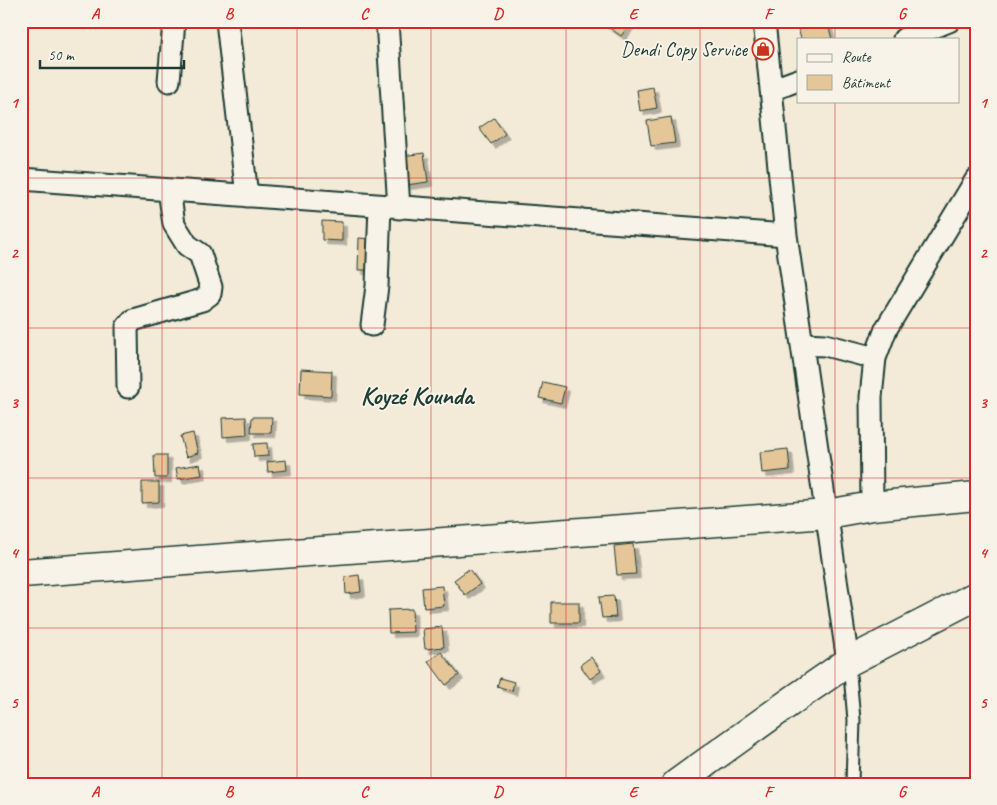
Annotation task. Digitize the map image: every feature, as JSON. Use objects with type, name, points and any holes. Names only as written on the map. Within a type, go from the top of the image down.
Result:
[{"type":"street","points":[[169,81],[174,21]]},
{"type":"street","points":[[227,21],[247,196]]},
{"type":"street","points":[[372,325],[389,207],[387,21]]},
{"type":"street","points":[[764,21],[786,235],[848,662]]},
{"type":"street","points":[[906,38],[949,21]]},
{"type":"street","points":[[771,90],[797,80]]},
{"type":"street","points":[[21,179],[786,235]]},
{"type":"street","points":[[872,506],[871,397],[875,358],[886,330],[976,180]]},
{"type":"street","points":[[128,387],[127,327],[133,320],[202,300],[210,294],[212,287],[200,254],[187,245],[174,224],[169,190]]},
{"type":"street","points":[[802,344],[825,345],[875,358]]},
{"type":"street","points":[[21,573],[827,514],[872,506],[976,496]]},
{"type":"street","points":[[676,784],[848,662],[976,596]]},
{"type":"lane","points":[[848,662],[854,720],[852,784]]},
{"type":"building","points":[[600,21],[632,21],[621,36]]},
{"type":"building","points":[[796,21],[827,21],[832,38],[801,38]]},
{"type":"building","points":[[653,87],[657,108],[640,111],[637,90]]},
{"type":"building","points":[[671,117],[675,143],[651,146],[647,121]]},
{"type":"building","points":[[494,118],[505,134],[491,144],[479,128]]},
{"type":"building","points":[[424,153],[428,182],[406,185],[402,156]]},
{"type":"building","points":[[322,221],[342,222],[342,241],[322,240]]},
{"type":"building","points":[[359,238],[371,239],[370,270],[358,270]]},
{"type":"building","points":[[301,369],[332,371],[331,396],[300,394]]},
{"type":"building","points":[[543,382],[565,387],[561,403],[539,398]]},
{"type":"building","points":[[246,417],[247,435],[223,437],[222,418]]},
{"type":"building","points":[[252,417],[272,417],[271,433],[251,433]]},
{"type":"building","points":[[193,433],[198,453],[186,457],[180,436]]},
{"type":"building","points":[[267,443],[268,456],[254,457],[253,444]]},
{"type":"building","points":[[788,449],[790,470],[762,473],[760,452]]},
{"type":"building","points":[[154,455],[167,455],[167,478],[155,478]]},
{"type":"building","points":[[286,460],[287,470],[268,472],[267,462]]},
{"type":"building","points":[[200,464],[202,475],[178,479],[176,468]]},
{"type":"building","points":[[142,482],[159,482],[159,502],[142,503]]},
{"type":"building","points":[[633,544],[636,574],[617,575],[614,546]]},
{"type":"building","points":[[469,569],[480,584],[465,595],[454,580]]},
{"type":"building","points":[[359,575],[361,592],[346,594],[345,577]]},
{"type":"building","points":[[442,586],[444,606],[424,608],[422,588]]},
{"type":"building","points":[[614,596],[616,617],[602,618],[599,597]]},
{"type":"building","points":[[551,602],[579,602],[579,623],[551,623]]},
{"type":"building","points":[[412,609],[413,632],[389,633],[388,610]]},
{"type":"building","points":[[442,627],[444,647],[425,649],[423,629]]},
{"type":"building","points":[[441,652],[459,675],[446,685],[428,661]]},
{"type":"building","points":[[591,657],[601,671],[590,679],[580,665]]},
{"type":"building","points":[[500,678],[514,682],[512,691],[497,686]]},
{"type":"place","name":"Dendi Copy Service","points":[[763,49]]},
{"type":"district","name":"Koyzé Kounda","points":[[417,396]]}]
